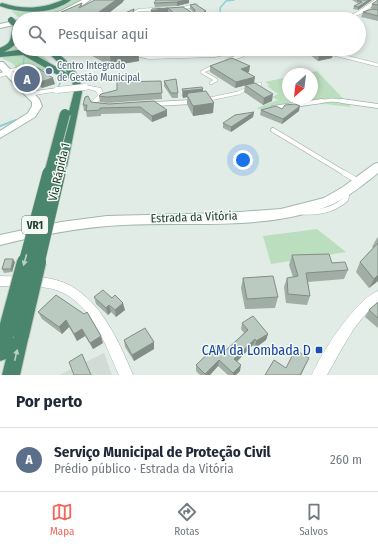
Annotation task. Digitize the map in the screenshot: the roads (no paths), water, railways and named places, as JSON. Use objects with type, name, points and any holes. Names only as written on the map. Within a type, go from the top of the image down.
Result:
[{"type":"highway","points":[[1,6],[14,10],[32,11],[45,9],[68,0]]},
{"type":"highway","points":[[1,6],[12,17]]},
{"type":"highway","points":[[0,58],[2,53],[12,44]]},
{"type":"highway","points":[[31,56],[70,75]]},
{"type":"highway","points":[[49,56],[70,75]]},
{"type":"highway","points":[[55,56],[70,75]]},
{"type":"highway","name":"Via Rápida 1","points":[[11,375],[13,335],[69,114],[70,75],[64,56]]},
{"type":"highway","name":"Via Rápida 1","points":[[0,353],[13,335]]},
{"type":"main road","points":[[64,12],[87,0]]},
{"type":"main road","points":[[0,26],[12,23]]},
{"type":"main road","points":[[0,64],[6,73],[36,101],[36,110],[28,118],[0,134]]},
{"type":"main road","name":"Estrada da Vitória","points":[[0,240],[61,227],[96,222],[166,218],[228,217],[294,210],[327,201],[360,182],[378,167]]},
{"type":"street","points":[[360,12],[378,0]]},
{"type":"street","points":[[364,10],[371,11]]},
{"type":"street","points":[[144,56],[182,56]]},
{"type":"street","points":[[29,94],[85,87],[96,88],[100,91],[100,95],[94,102],[94,105],[110,106]]},
{"type":"street","points":[[0,281],[55,285],[82,300],[103,326],[126,375]]},
{"type":"street","points":[[318,375],[354,319],[367,302],[378,296]]},
{"type":"lane","points":[[176,10],[185,9],[196,5]]},
{"type":"lane","points":[[135,12],[151,8],[164,10]]},
{"type":"lane","points":[[185,9],[190,12]]},
{"type":"lane","points":[[224,61],[239,56]]},
{"type":"lane","points":[[342,56],[378,65]]},
{"type":"lane","points":[[211,84],[216,80],[202,72],[218,64]]},
{"type":"lane","points":[[6,73],[22,68],[31,71]]},
{"type":"lane","points":[[27,73],[37,70]]},
{"type":"lane","points":[[152,104],[208,100],[238,93],[260,84]]},
{"type":"lane","points":[[267,109],[332,100],[378,106]]},
{"type":"lane","points":[[273,130],[360,182]]},
{"type":"waterway","points":[[220,12],[220,8],[226,1],[234,0]]},
{"type":"waterway","points":[[24,58],[23,66],[51,71]]},
{"type":"waterway","points":[[56,73],[61,79],[59,86]]},
{"type":"waterway","points":[[0,126],[16,120]]},
{"type":"place","name":"Centro Integrado de Gestão Municipal","points":[[49,71]]},
{"type":"place","name":"Serviço Municipal de Proteção Civil","points":[[27,79]]},
{"type":"place","name":"CAM da Lombada D","points":[[319,350]]}]
